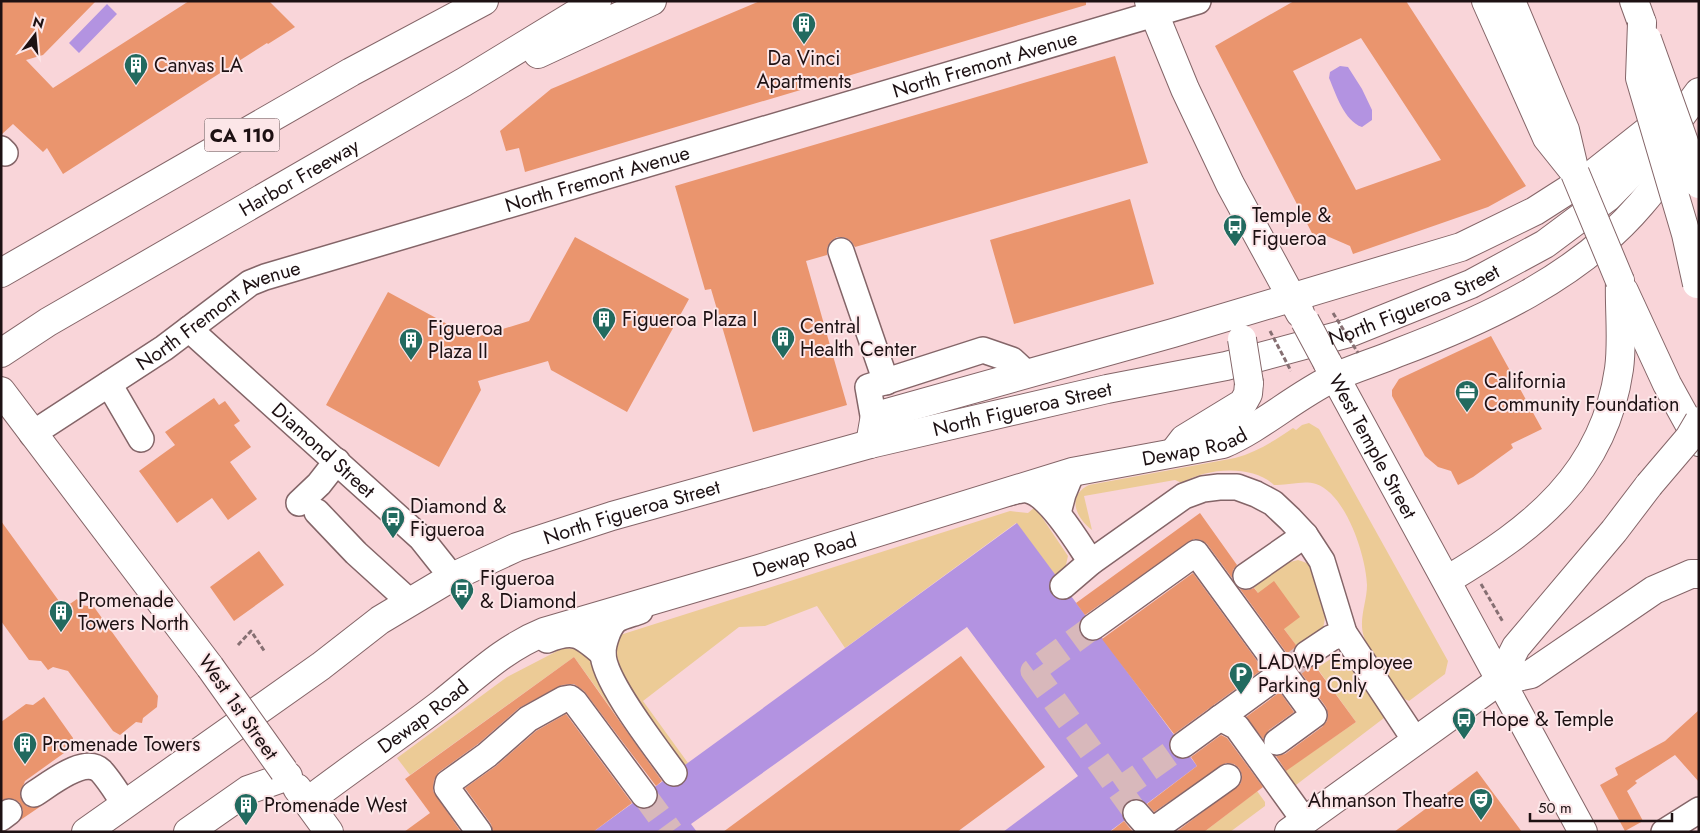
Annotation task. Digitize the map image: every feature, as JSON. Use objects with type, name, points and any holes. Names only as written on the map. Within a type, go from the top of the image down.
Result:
[{"type":"main road","name":"CA 110","points":[[2,273],[351,72],[484,1]]},
{"type":"main road","name":"Harbor Freeway","points":[[1,353],[48,322],[464,82],[597,1]]},
{"type":"main road","points":[[464,82],[551,48],[652,1]]},
{"type":"main road","points":[[1486,1],[1536,86]]},
{"type":"main road","points":[[1447,580],[1496,551],[1524,530],[1566,488],[1587,460],[1602,432],[1614,397],[1621,351],[1625,310],[1620,282],[1575,173],[1547,138],[1536,86],[1511,1]]},
{"type":"main road","name":"West Temple Street","points":[[1152,8],[1185,89],[1230,184],[1583,832]]},
{"type":"main road","points":[[1637,9],[1699,184]]},
{"type":"main road","points":[[1637,9],[1640,78],[1686,234],[1698,287]]},
{"type":"main road","points":[[872,432],[888,413],[1292,298],[1461,247],[1535,211],[1593,174],[1699,92]]},
{"type":"main road","name":"Dewap Road","points":[[307,802],[441,704],[502,654],[524,640],[676,591],[749,572],[1072,472],[1223,444],[1240,436],[1303,393],[1331,369],[1408,349],[1484,315],[1563,272],[1597,248],[1628,219],[1653,190],[1675,156],[1699,92]]},
{"type":"main road","name":"North Figueroa Street","points":[[86,832],[124,803],[310,674],[380,620],[452,577],[516,547],[872,432],[1226,366],[1349,333],[1430,302],[1508,264],[1576,223],[1636,170],[1660,144],[1699,92]]},
{"type":"main road","points":[[1625,310],[1699,442]]},
{"type":"main road","points":[[1173,453],[1184,438],[1243,403],[1248,394],[1249,383],[1242,339],[1237,329],[1221,318]]},
{"type":"main road","name":"West 1st Street","points":[[1,391],[210,667],[328,832]]},
{"type":"main road","points":[[1499,680],[1516,647],[1614,531],[1649,485],[1689,438],[1699,421]]},
{"type":"main road","points":[[1294,828],[1499,680],[1531,674],[1654,590],[1691,574],[1699,574]]},
{"type":"main road","points":[[188,832],[248,790],[286,774]]},
{"type":"street","name":"North Fremont Avenue","points":[[32,434],[189,330],[210,311],[250,283],[265,277],[1152,8],[1198,1]]},
{"type":"street","points":[[841,251],[886,382]]},
{"type":"street","name":"Diamond Street","points":[[189,330],[421,538],[452,577]]},
{"type":"street","points":[[872,432],[868,387],[983,350],[1012,360],[1026,373]]},
{"type":"street","points":[[108,384],[141,439]]},
{"type":"street","points":[[337,461],[319,484],[308,508],[410,602]]},
{"type":"street","points":[[1058,513],[1072,472]]},
{"type":"street","points":[[1063,586],[1091,562],[1184,496],[1203,489],[1237,487],[1273,503],[1305,535],[1322,561],[1344,633],[1416,740]]},
{"type":"street","points":[[1005,493],[1027,490],[1039,496],[1058,513],[1091,562]]},
{"type":"street","points":[[1246,576],[1305,535]]},
{"type":"street","points":[[1093,627],[1196,553],[1314,715],[1277,742]]},
{"type":"street","points":[[603,654],[610,628],[616,620],[649,608],[676,591]]},
{"type":"street","points":[[502,654],[521,652],[562,634],[572,633],[584,638],[603,654],[618,691],[674,773]]},
{"type":"street","points":[[1307,654],[1331,638],[1344,633]]},
{"type":"street","points":[[1183,745],[1283,672]]},
{"type":"street","points":[[479,832],[447,788],[448,783],[487,755],[528,719],[564,699],[570,698],[575,702],[644,795]]},
{"type":"street","points":[[1220,718],[1226,735],[1294,828]]},
{"type":"street","points":[[34,794],[74,769],[92,766],[100,770],[124,803]]},
{"type":"street","points":[[1136,813],[1152,831],[1228,777]]},
{"type":"street","points":[[1664,832],[1699,810]]},
{"type":"path","points":[[1333,313],[1358,353]]},
{"type":"path","points":[[1270,331],[1291,371]]},
{"type":"path","points":[[1477,576],[1503,622]]},
{"type":"path","points":[[238,645],[251,630],[265,652]]},
{"type":"shaded area","points":[[107,4],[117,14],[79,53],[69,43]]},
{"type":"shaded area","points":[[1340,66],[1348,67],[1362,89],[1372,110],[1372,120],[1362,127],[1345,113],[1329,78],[1330,72]]},
{"type":"shaded area","points":[[1309,423],[1319,429],[1448,661],[1445,674],[1409,701],[1396,691],[1368,648],[1362,631],[1362,618],[1367,591],[1363,558],[1345,513],[1327,490],[1311,483],[1274,485],[1265,478],[1254,474],[1229,470],[1203,474],[1182,483],[1175,480],[1084,496],[1092,530],[1078,513],[1076,501],[1078,495],[1089,485],[1235,458],[1265,446],[1293,428],[1296,430],[1302,425]]},
{"type":"shaded area","points":[[1035,507],[1068,556],[1065,569],[1056,577],[1016,523],[845,648],[817,606],[765,626],[739,627],[643,701],[688,763],[682,767],[623,680],[615,649],[617,636],[1010,511],[1028,513]]},
{"type":"shaded area","points":[[1017,523],[1197,766],[1109,832],[1003,832],[1078,776],[967,627],[691,824],[697,832],[593,832]]},
{"type":"shaded area","points":[[1298,560],[1305,562],[1315,570],[1323,592],[1325,616],[1322,630],[1298,648],[1253,586],[1282,564]]},
{"type":"shaded area","points":[[563,648],[584,650],[627,723],[626,729],[574,657],[410,775],[397,758],[507,677]]},
{"type":"shaded area","points":[[1339,657],[1346,660],[1380,709],[1384,718],[1296,785],[1291,784],[1282,773],[1356,722],[1317,668],[1332,658]]},
{"type":"shaded area","points":[[1257,791],[1265,802],[1265,806],[1230,832],[1204,832]]},
{"type":"building","name":"Canvas LA","points":[[1,1],[96,1],[43,55],[26,60],[53,88],[189,1],[269,1],[295,27],[63,174],[47,148],[43,152],[13,124],[1,135]]},
{"type":"building","name":"Da Vinci Apartments","points":[[760,1],[1086,1],[1086,5],[525,172],[519,148],[506,151],[500,131],[551,89]]},
{"type":"building","points":[[1294,1],[1406,1],[1526,186],[1488,207],[1353,254],[1350,246],[1320,233],[1314,237],[1215,46]],"holes":[[[1361,38],[1441,160],[1356,190],[1293,71]]]},
{"type":"building","points":[[1115,56],[1148,163],[855,247],[851,241],[844,237],[837,237],[831,241],[827,248],[827,255],[806,261],[847,405],[753,432],[711,289],[705,290],[675,186]]},
{"type":"building","points":[[1130,199],[1154,284],[1014,324],[990,240]]},
{"type":"building","points":[[575,237],[689,299],[627,412],[551,370],[548,361],[478,381],[481,390],[439,467],[326,405],[388,292],[473,338],[529,321]]},
{"type":"building","name":"California Community Foundation","points":[[1491,336],[1542,429],[1511,444],[1513,448],[1473,477],[1458,485],[1451,471],[1438,467],[1425,456],[1392,396],[1392,390],[1399,379]]},
{"type":"building","points":[[214,398],[219,405],[225,401],[240,421],[234,425],[251,447],[230,462],[257,499],[228,520],[212,498],[177,523],[139,471],[175,445],[165,432]]},
{"type":"building","points":[[1200,513],[1237,565],[1233,570],[1232,578],[1207,544],[1201,540],[1194,539],[1085,615],[1076,603]]},
{"type":"building","name":"Promenade Towers North","points":[[1,521],[64,608],[77,599],[81,605],[94,607],[158,696],[157,707],[143,718],[142,723],[136,722],[120,735],[113,731],[68,671],[53,667],[48,670],[41,661],[29,660],[1,621]]},
{"type":"building","points":[[259,551],[284,585],[234,621],[210,587]]},
{"type":"building","points":[[1193,573],[1263,669],[1174,734],[1102,639]]},
{"type":"building","points":[[1274,581],[1300,617],[1284,629],[1296,645],[1293,654],[1295,662],[1301,667],[1315,666],[1356,722],[1286,771],[1276,756],[1285,754],[1322,727],[1327,721],[1328,714],[1326,707],[1240,589],[1248,590],[1254,588],[1258,593]]},
{"type":"building","points":[[961,656],[1045,767],[957,832],[723,832]]},
{"type":"building","points":[[574,657],[662,781],[656,786],[584,691],[574,684],[562,685],[519,708],[478,744],[439,772],[434,780],[433,791],[461,832],[404,832],[430,813],[405,779]]},
{"type":"building","points":[[1280,692],[1294,712],[1269,730],[1263,739],[1246,717]]},
{"type":"building","name":"Promenade Towers","points":[[44,697],[73,738],[71,748],[25,781],[20,794],[22,801],[28,807],[41,806],[19,821],[23,811],[20,803],[14,799],[1,800],[1,722],[26,704],[33,705]]},
{"type":"building","points":[[1699,710],[1699,782],[1675,755],[1635,781],[1637,783],[1627,791],[1643,821],[1625,831],[1600,785],[1618,775],[1615,768],[1665,741]]},
{"type":"building","points":[[566,714],[632,803],[593,832],[493,832],[491,824],[465,788],[496,766],[536,731]]},
{"type":"building","points":[[1221,735],[1227,738],[1263,787],[1204,832],[1176,832],[1241,783],[1242,775],[1239,768],[1234,764],[1226,763],[1154,812],[1147,804],[1197,766],[1191,757]]},
{"type":"building","points":[[1477,771],[1522,832],[1394,832]]},
{"type":"building","points":[[1124,821],[1133,832],[1110,832]]},
{"type":"tunnel","points":[[1093,627],[1033,671],[1136,813]]},
{"type":"tunnel","points":[[1283,672],[1307,654]]},
{"type":"tunnel","points":[[1119,790],[1183,745]]},
{"type":"tunnel","points":[[644,795],[671,832]]},
{"type":"place","name":"Da Vinci Apartments","points":[[804,45]]},
{"type":"place","name":"Canvas LA","points":[[136,86]]},
{"type":"place","name":"Temple & Figueroa","points":[[1235,247]]},
{"type":"place","name":"Figueroa Plaza I","points":[[604,340]]},
{"type":"place","name":"Central Health Center","points":[[783,359]]},
{"type":"place","name":"Figueroa Plaza II","points":[[411,361]]},
{"type":"place","name":"California Community Foundation","points":[[1467,413]]},
{"type":"place","name":"Diamond & Figueroa","points":[[393,539]]},
{"type":"place","name":"Figueroa & Diamond","points":[[462,611]]},
{"type":"place","name":"Promenade Towers North","points":[[61,633]]},
{"type":"place","name":"LADWP Employee Parking Only","points":[[1241,695]]},
{"type":"place","name":"Hope & Temple","points":[[1464,740]]},
{"type":"place","name":"Promenade Towers","points":[[25,765]]},
{"type":"place","name":"Ahmanson Theatre","points":[[1481,821]]},
{"type":"place","name":"Promenade West","points":[[246,826]]}]
